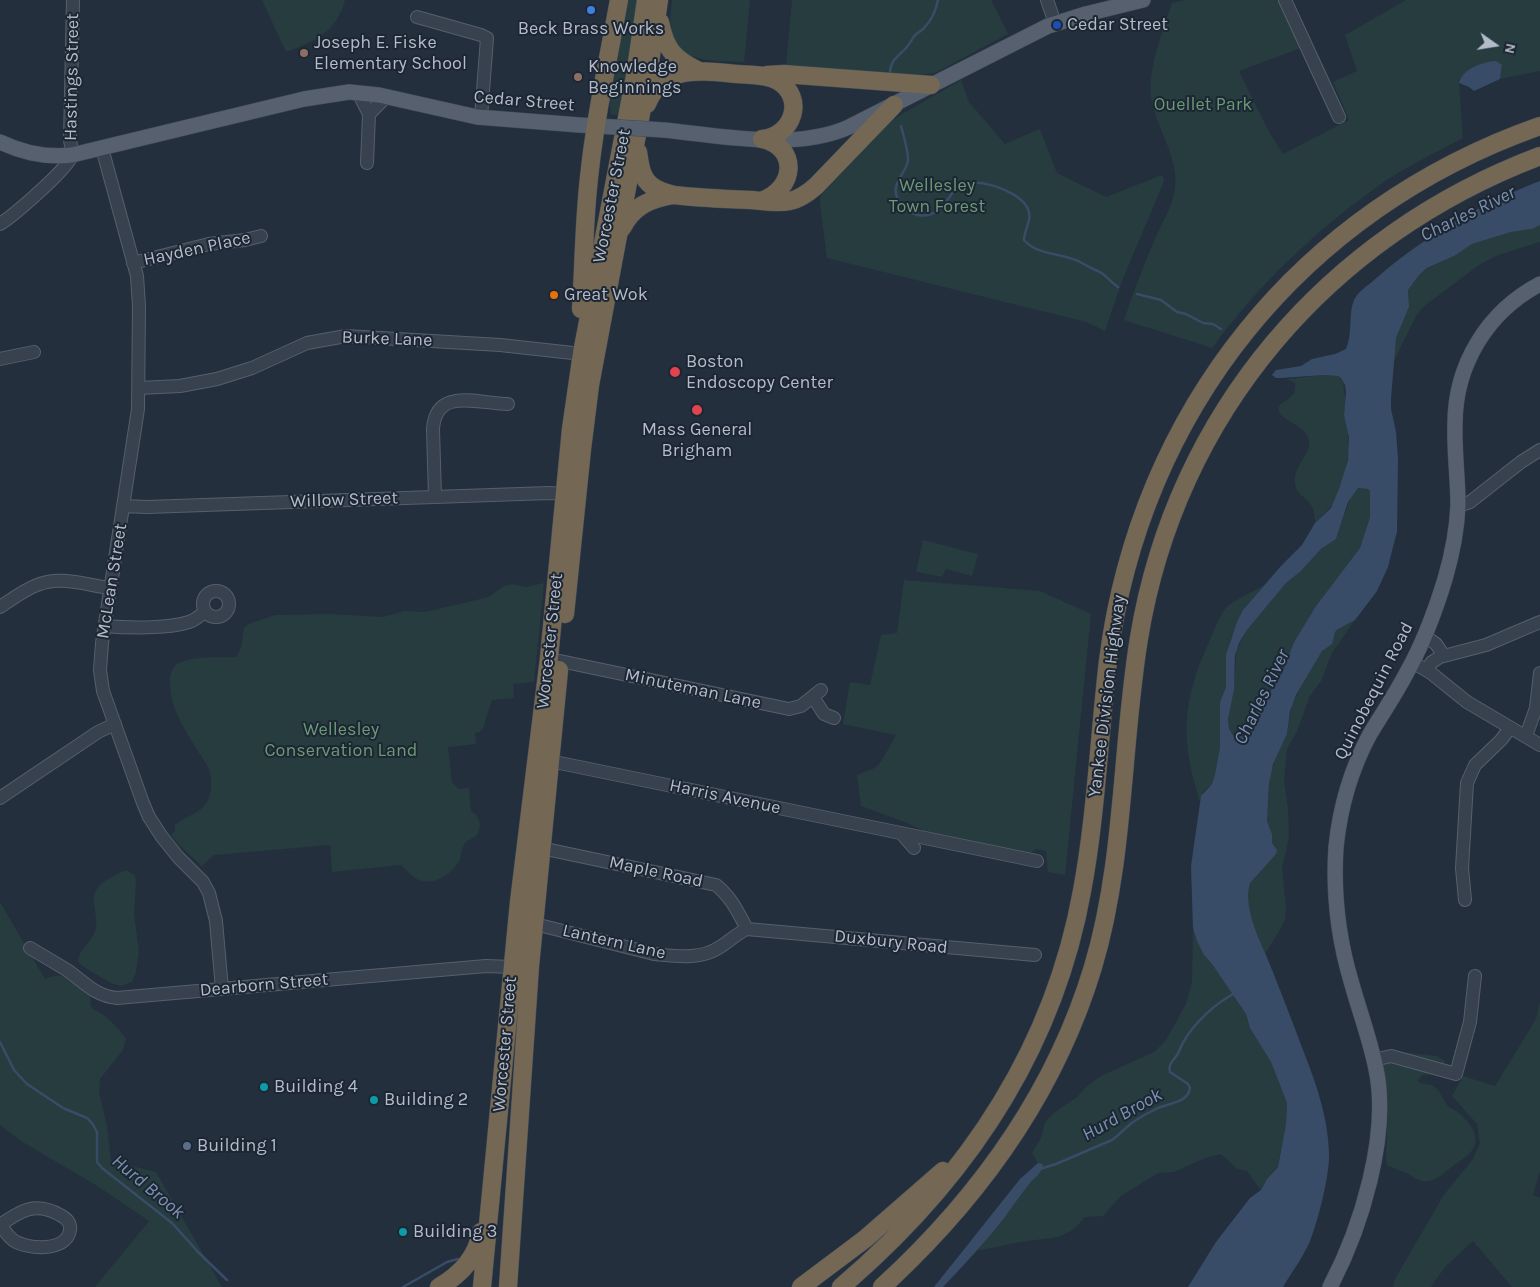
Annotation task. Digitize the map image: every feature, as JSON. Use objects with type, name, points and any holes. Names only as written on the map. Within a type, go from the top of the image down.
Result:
[{"type":"highway","points":[[582,354],[580,328],[589,173],[619,0]]},
{"type":"highway","points":[[654,4],[668,48],[680,60],[699,71]]},
{"type":"highway","name":"Worcester Street","points":[[508,1287],[535,924],[586,414],[637,140],[654,4]]},
{"type":"highway","name":"Worcester Street","points":[[482,1287],[512,967],[548,666],[571,429],[582,354],[635,76],[654,4]]},
{"type":"highway","points":[[640,120],[652,94],[660,84],[673,76],[699,71],[760,76],[773,79],[781,84],[788,92],[793,105],[792,118],[784,131],[773,137],[762,139]]},
{"type":"highway","points":[[760,76],[784,74],[931,85]]},
{"type":"highway","points":[[637,140],[640,169],[645,178],[657,190],[674,194],[761,201],[792,201],[810,192],[894,105]]},
{"type":"highway","name":"Yankee Division Highway","points":[[841,1287],[899,1233],[941,1187],[974,1145],[1000,1106],[1030,1052],[1049,1008],[1064,964],[1084,881],[1107,669],[1118,598],[1130,551],[1141,520],[1187,418],[1222,363],[1251,325],[1294,278],[1330,244],[1381,206],[1436,172],[1486,147],[1540,126]]},
{"type":"highway","points":[[761,201],[772,197],[782,188],[788,173],[787,161],[782,151],[773,143],[762,139]]},
{"type":"highway","name":"Yankee Division Highway","points":[[882,1287],[942,1227],[978,1186],[1002,1153],[1044,1085],[1077,1012],[1097,952],[1112,880],[1135,667],[1149,590],[1178,500],[1213,430],[1247,377],[1276,340],[1308,305],[1354,262],[1404,224],[1444,200],[1486,178],[1540,156]]},
{"type":"highway","points":[[617,240],[626,221],[639,206],[674,194]]},
{"type":"highway","points":[[801,1287],[871,1234],[974,1145]]},
{"type":"highway","points":[[439,1287],[456,1276],[472,1257],[492,1195]]},
{"type":"main road","name":"Cedar Street","points":[[0,142],[31,153],[52,156],[72,155],[304,99],[335,93],[358,92],[481,117],[762,139],[801,139],[829,134],[850,127],[1055,23],[1143,0]]},
{"type":"main road","name":"Quinobequin Road","points":[[1330,1287],[1355,1228],[1374,1157],[1380,1105],[1374,1060],[1342,943],[1336,894],[1337,838],[1346,795],[1360,754],[1425,636],[1440,598],[1450,562],[1458,506],[1456,398],[1464,370],[1477,342],[1498,316],[1516,299],[1540,284]]},
{"type":"street","name":"Hastings Street","points":[[72,155],[70,139],[73,0]]},
{"type":"street","points":[[1048,0],[1055,23]]},
{"type":"street","points":[[1284,0],[1339,117]]},
{"type":"street","points":[[417,17],[487,38],[481,117]]},
{"type":"street","points":[[358,92],[368,114],[366,163]]},
{"type":"street","points":[[368,114],[386,97]]},
{"type":"street","name":"McLean Street","points":[[102,148],[133,263],[139,298],[139,388],[137,418],[110,588],[100,662],[100,677],[103,691],[143,803],[153,823],[172,851],[203,882],[209,893],[216,921],[222,989]]},
{"type":"street","points":[[0,224],[15,213],[64,167],[72,155]]},
{"type":"street","name":"Hayden Place","points":[[133,263],[209,244],[261,236]]},
{"type":"street","name":"Burke Lane","points":[[139,388],[180,386],[217,378],[252,368],[307,343],[346,336],[500,345],[582,354]]},
{"type":"street","points":[[0,359],[34,352]]},
{"type":"street","points":[[435,497],[433,429],[434,418],[438,410],[446,403],[454,401],[508,404]]},
{"type":"street","points":[[1458,506],[1474,499],[1521,462],[1540,450]]},
{"type":"street","name":"Willow Street","points":[[123,506],[147,508],[549,493],[564,494]]},
{"type":"street","points":[[0,607],[31,587],[49,581],[62,580],[110,588]]},
{"type":"street","points":[[105,626],[124,628],[175,625],[190,621],[205,611]]},
{"type":"street","points":[[1426,670],[1436,659],[1486,645],[1537,627]]},
{"type":"street","points":[[1425,636],[1436,644],[1444,656]]},
{"type":"street","name":"Minuteman Lane","points":[[560,661],[789,709],[796,708],[817,694],[824,714],[834,718]]},
{"type":"street","points":[[1412,662],[1426,670],[1459,696],[1540,745]]},
{"type":"street","points":[[1526,736],[1536,708],[1540,673]]},
{"type":"street","points":[[0,798],[98,732],[115,724]]},
{"type":"street","points":[[1465,900],[1462,868],[1467,783],[1479,760],[1501,740],[1510,728]]},
{"type":"street","name":"Harris Avenue","points":[[550,761],[1037,861]]},
{"type":"street","points":[[901,833],[914,848]]},
{"type":"street","name":"Maple Road","points":[[542,848],[716,885],[733,902],[747,929]]},
{"type":"street","name":"Lantern Lane","points":[[535,924],[654,954],[681,956],[712,952],[738,933],[747,929]]},
{"type":"street","name":"Duxbury Road","points":[[747,929],[1035,955]]},
{"type":"street","name":"Dearborn Street","points":[[30,948],[68,971],[93,991],[113,998],[486,966],[512,967]]},
{"type":"street","points":[[1374,1060],[1391,1056],[1456,1074],[1470,1022],[1475,976]]},
{"type":"street","points":[[40,1208],[50,1210],[63,1217],[68,1222],[70,1228],[68,1235],[63,1241],[50,1246],[39,1247],[22,1244],[14,1240],[0,1225],[24,1210],[40,1208]]},
{"type":"green space","points":[[262,0],[345,0],[341,11],[330,28],[315,40],[286,52]]},
{"type":"green space","points":[[625,0],[638,0],[621,116],[611,114],[609,96]]},
{"type":"green space","points":[[672,0],[750,0],[744,62],[702,59],[683,52],[676,45],[671,31]]},
{"type":"green space","points":[[792,0],[991,0],[1008,34],[935,73],[918,75],[786,65]]},
{"type":"green space","name":"Ouellet Park","points":[[1185,0],[1278,0],[1301,48],[1239,71],[1269,132],[1283,154],[1349,120],[1333,82],[1357,71],[1345,35],[1406,0],[1540,0],[1540,71],[1500,79],[1502,65],[1460,78],[1463,138],[1413,164],[1384,182],[1336,218],[1270,279],[1230,324],[1212,348],[1124,320],[1174,195],[1174,164],[1153,108],[1151,85],[1157,49],[1172,3]]},
{"type":"green space","name":"Wellesley Town Forest","points":[[961,80],[969,102],[1005,144],[1040,129],[1057,173],[1106,197],[1162,175],[1164,181],[1122,281],[1105,331],[1086,322],[827,258],[820,204],[820,198],[823,193],[892,120]]},
{"type":"green space","points":[[1540,225],[1540,242],[1498,255],[1479,265],[1423,307],[1416,316],[1393,363],[1396,338],[1409,307],[1408,290],[1419,275],[1472,244],[1511,232],[1532,229]]},
{"type":"green space","points":[[1324,375],[1338,376],[1343,381],[1346,405],[1344,416],[1348,431],[1349,452],[1345,473],[1333,504],[1315,523],[1313,508],[1296,489],[1295,484],[1296,472],[1308,450],[1309,440],[1299,427],[1281,415],[1279,407],[1293,394],[1295,389],[1295,383],[1287,379]]},
{"type":"green space","points":[[1358,488],[1370,491],[1370,517],[1360,548],[1316,606],[1294,642],[1282,672],[1242,736],[1235,738],[1229,729],[1228,719],[1236,664],[1236,651],[1247,630],[1286,583],[1301,571],[1321,549],[1336,539],[1351,496]]},
{"type":"green space","points":[[923,540],[978,554],[972,576],[946,569],[942,577],[916,572]]},
{"type":"green space","points":[[904,580],[1040,591],[1091,614],[1065,875],[1048,872],[1046,851],[1036,849],[1028,855],[935,836],[907,823],[861,806],[857,775],[875,768],[881,762],[896,735],[843,724],[850,682],[870,685],[881,635],[897,633]]},
{"type":"green space","name":"Wellesley Conservation Land","points":[[544,583],[534,682],[513,684],[514,698],[492,700],[483,728],[480,732],[475,733],[476,744],[448,747],[452,783],[459,789],[469,788],[471,811],[476,815],[480,825],[477,835],[464,844],[460,859],[449,873],[437,880],[425,881],[419,880],[401,865],[332,872],[330,845],[214,855],[202,866],[171,835],[175,831],[175,825],[202,808],[209,797],[211,786],[211,776],[208,767],[182,725],[174,707],[170,689],[170,677],[172,670],[177,664],[185,660],[200,658],[236,657],[241,648],[244,628],[249,624],[275,615],[330,614],[383,617],[404,611],[425,612],[489,597],[504,586],[512,584],[526,587]]},
{"type":"green space","points":[[1265,584],[1243,610],[1230,641],[1226,687],[1220,702],[1220,747],[1215,774],[1212,784],[1204,791],[1200,801],[1189,759],[1187,740],[1189,702],[1193,683],[1223,612],[1233,602]]},
{"type":"green space","points":[[1355,620],[1332,653],[1321,681],[1310,696],[1297,731],[1287,749],[1284,781],[1288,808],[1289,838],[1282,868],[1286,908],[1285,919],[1265,954],[1249,908],[1248,890],[1255,875],[1276,854],[1267,821],[1270,775],[1276,756],[1287,734],[1292,704],[1316,659],[1333,640],[1335,632],[1342,626]]},
{"type":"green space","points":[[126,870],[135,875],[134,914],[139,951],[136,972],[132,982],[121,986],[111,983],[82,966],[78,961],[81,952],[93,936],[96,928],[95,892],[103,882]]},
{"type":"green space","points":[[0,902],[45,979],[59,975],[70,978],[91,995],[90,1005],[93,1009],[107,1018],[126,1039],[123,1050],[100,1079],[99,1092],[107,1126],[111,1161],[156,1172],[222,1287],[95,1287],[149,1221],[99,1187],[21,1141],[0,1125]]},
{"type":"green space","points":[[1193,928],[1204,955],[1246,1014],[1250,1028],[1271,1062],[1287,1103],[1286,1124],[1278,1166],[1261,1190],[1247,1171],[1237,1169],[1221,1154],[1205,1158],[1174,1172],[1158,1173],[1121,1196],[1103,1216],[1085,1217],[1071,1231],[1064,1235],[978,1250],[1030,1182],[1040,1172],[1043,1164],[1038,1163],[1032,1153],[1041,1138],[1045,1122],[1101,1076],[1154,1052],[1166,1040],[1186,1004],[1192,982]]},
{"type":"green space","points":[[1540,1002],[1540,1171],[1533,1195],[1540,1198],[1540,1287],[1512,1287],[1473,1241],[1445,1267],[1431,1287],[1393,1287],[1394,1281],[1443,1196],[1473,1159],[1480,1143],[1477,1124],[1452,1096],[1463,1076],[1495,1086],[1536,1019]]},
{"type":"green space","points":[[1409,1053],[1437,1056],[1445,1061],[1444,1067],[1436,1074],[1422,1075],[1418,1080],[1420,1083],[1431,1085],[1437,1089],[1448,1106],[1468,1122],[1475,1137],[1474,1147],[1467,1156],[1439,1177],[1427,1181],[1418,1180],[1405,1172],[1387,1165],[1386,1158],[1388,1099],[1381,1065]]},
{"type":"water","points":[[1496,61],[1502,65],[1500,79],[1474,91],[1459,83],[1465,73],[1474,67]]},
{"type":"water","points":[[1540,181],[1540,225],[1532,229],[1511,232],[1472,244],[1454,256],[1427,268],[1408,290],[1409,307],[1396,338],[1391,398],[1398,459],[1397,532],[1388,567],[1377,591],[1355,620],[1335,632],[1332,644],[1322,651],[1296,695],[1290,711],[1287,734],[1273,764],[1269,784],[1267,821],[1272,834],[1272,843],[1277,850],[1276,854],[1250,883],[1248,891],[1248,900],[1255,929],[1308,1062],[1324,1113],[1329,1162],[1326,1185],[1316,1222],[1310,1241],[1301,1259],[1283,1287],[1188,1287],[1216,1242],[1250,1198],[1261,1190],[1267,1179],[1278,1167],[1286,1124],[1287,1103],[1271,1062],[1250,1028],[1246,1014],[1204,955],[1193,928],[1191,866],[1201,796],[1212,784],[1220,747],[1220,702],[1226,687],[1226,655],[1243,610],[1302,545],[1315,523],[1331,508],[1348,460],[1349,437],[1344,416],[1346,392],[1341,378],[1324,375],[1276,378],[1272,375],[1276,370],[1301,366],[1312,359],[1335,354],[1346,349],[1352,305],[1363,289],[1431,236],[1452,223],[1517,190]],"holes":[[[1358,488],[1370,491],[1370,517],[1360,548],[1316,606],[1294,642],[1282,673],[1242,736],[1235,738],[1229,729],[1228,719],[1234,689],[1235,655],[1239,643],[1247,630],[1286,583],[1301,571],[1321,549],[1336,539],[1348,502]]]},
{"type":"water","points":[[1038,1163],[1043,1164],[1040,1172],[990,1235],[943,1287],[934,1287],[1020,1179]]},
{"type":"waterway","points":[[890,73],[891,65],[895,59],[915,35],[929,22],[938,0]]},
{"type":"waterway","points":[[901,126],[907,147],[908,160],[896,190],[900,202],[908,210],[918,215],[929,215],[938,211],[957,187],[966,183],[996,186],[1015,195],[1027,207],[1029,220],[1024,240],[1030,245],[1044,252],[1067,257],[1082,263],[1103,274],[1118,287]]},
{"type":"waterway","points":[[1137,294],[1161,300],[1177,312],[1186,314],[1203,323],[1213,324],[1221,329]]},
{"type":"waterway","name":"Hurd Brook","points":[[1040,1169],[1112,1140],[1142,1116],[1186,1097],[1190,1088],[1188,1084],[1170,1072],[1170,1065],[1200,1020],[1213,1008],[1235,993]]},
{"type":"waterway","name":"Hurd Brook","points":[[0,1042],[14,1070],[27,1084],[63,1108],[87,1118],[92,1123],[97,1132],[97,1162],[102,1168],[172,1223],[227,1280]]},
{"type":"waterway","name":"Hurd Brook","points":[[403,1287],[447,1262],[458,1259]]},
{"type":"place","name":"Beck Brass Works","points":[[591,10]]},
{"type":"place","name":"Cedar Street","points":[[1057,25]]},
{"type":"place","name":"Joseph E. Fiske Elementary School","points":[[304,53]]},
{"type":"place","name":"Knowledge Beginnings","points":[[578,77]]},
{"type":"place","name":"Great Wok","points":[[554,295]]},
{"type":"place","name":"Boston Endoscopy Center","points":[[675,372]]},
{"type":"place","name":"Mass General Brigham","points":[[697,410]]},
{"type":"place","name":"Building 4","points":[[264,1087]]},
{"type":"place","name":"Building 2","points":[[374,1100]]},
{"type":"place","name":"Building 1","points":[[187,1146]]},
{"type":"place","name":"Building 3","points":[[403,1232]]},
{"type":"water label","name":"Charles River","points":[[1468,214]]},
{"type":"water label","name":"Charles River","points":[[1262,697]]}]
